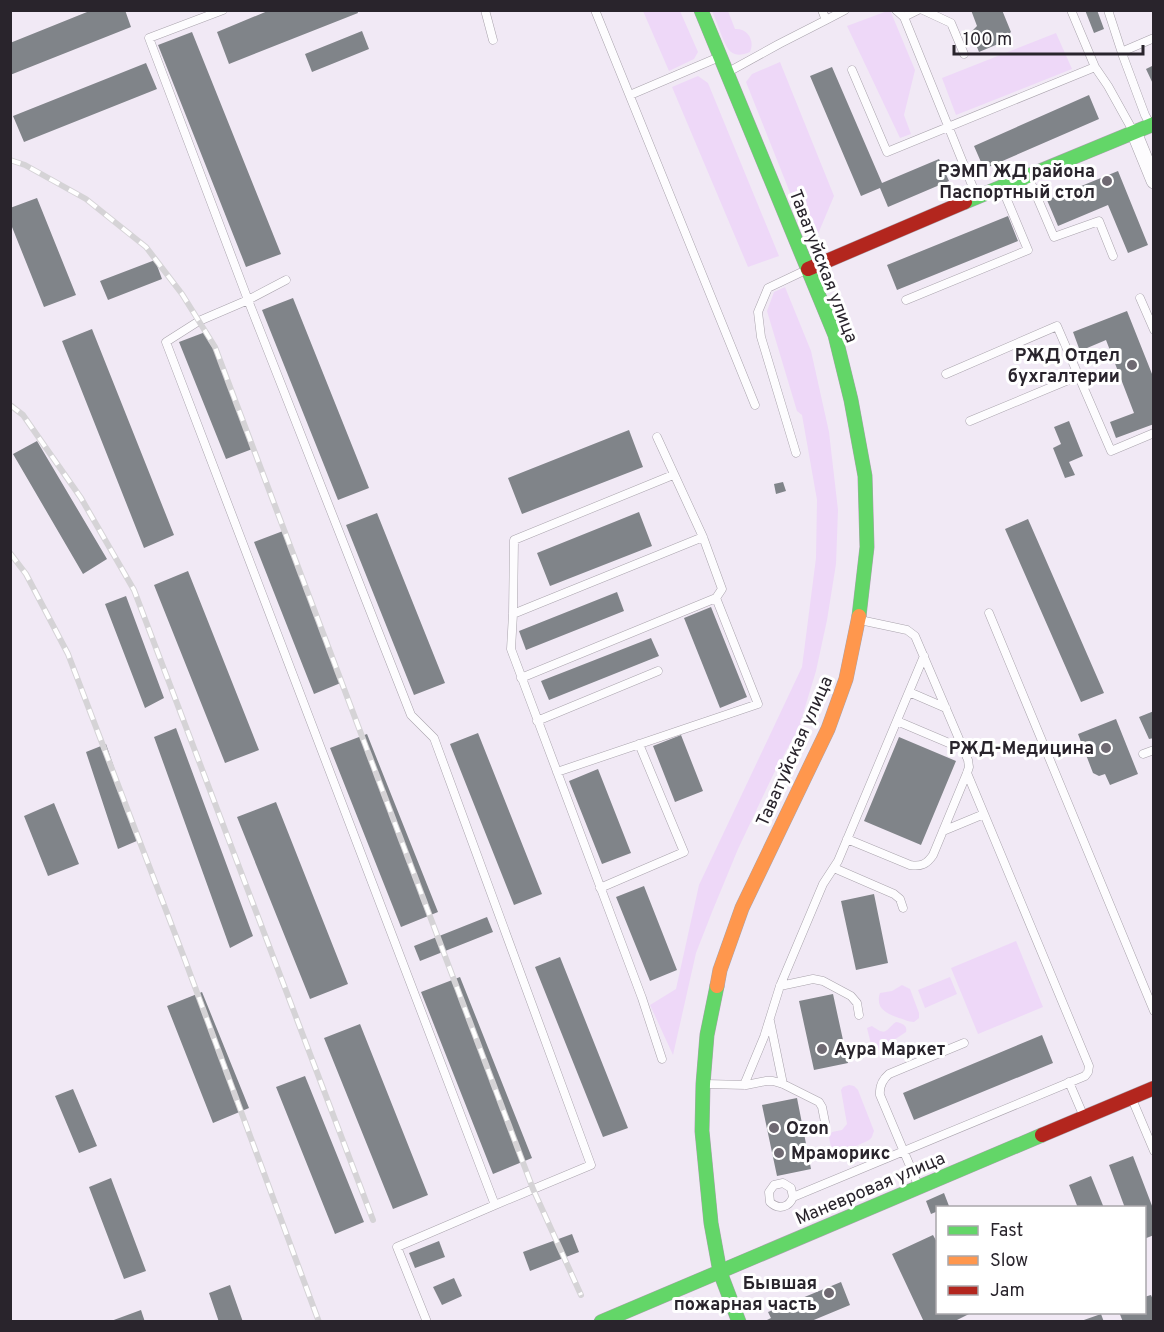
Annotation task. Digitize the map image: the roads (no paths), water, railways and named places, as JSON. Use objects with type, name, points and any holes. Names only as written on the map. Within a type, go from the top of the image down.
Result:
[{"type":"main road","name":"Таватуйская улица","points":[[701,10],[835,335],[851,400],[865,476],[867,546],[859,620],[846,679],[828,729],[742,908],[720,970],[707,1035],[702,1131],[711,1223],[720,1272],[739,1322]]},
{"type":"main road","points":[[808,269],[1152,125]]},
{"type":"main road","name":"Маневровая улица","points":[[601,1322],[733,1265],[918,1192],[1154,1088]]},
{"type":"street","points":[[1134,132],[1154,181]]},
{"type":"lane","points":[[223,10],[149,38],[248,300],[411,715],[434,738],[591,1165],[397,1248],[428,1322]]},
{"type":"lane","points":[[485,10],[493,40]]},
{"type":"lane","points":[[595,10],[755,405]]},
{"type":"lane","points":[[822,10],[826,20]]},
{"type":"lane","points":[[726,73],[845,10]]},
{"type":"lane","points":[[896,10],[907,14],[918,10]]},
{"type":"lane","points":[[923,10],[951,23],[964,54]]},
{"type":"lane","points":[[1071,10],[1095,67],[1134,132]]},
{"type":"lane","points":[[1108,10],[1141,105],[1152,125]]},
{"type":"lane","points":[[907,14],[948,127],[977,197]]},
{"type":"lane","points":[[1123,56],[1126,50],[1154,38]]},
{"type":"lane","points":[[630,95],[720,57]]},
{"type":"lane","points":[[852,70],[887,152],[1095,67]]},
{"type":"lane","points":[[1028,175],[1054,237],[1099,221],[1113,256]]},
{"type":"lane","points":[[906,300],[1028,250],[1002,186]]},
{"type":"lane","points":[[796,453],[761,337],[758,312],[768,288],[808,269]]},
{"type":"lane","points":[[286,280],[248,300],[199,321],[166,342],[495,1205]]},
{"type":"lane","points":[[1140,298],[1154,330]]},
{"type":"lane","points":[[946,374],[1057,326],[1111,451],[1154,433]]},
{"type":"lane","points":[[970,421],[1078,376]]},
{"type":"lane","points":[[521,678],[716,598],[722,589],[703,537],[657,437]]},
{"type":"lane","points":[[662,1059],[642,998],[510,649],[514,540],[674,475]]},
{"type":"lane","points":[[513,615],[703,537]]},
{"type":"lane","points":[[557,772],[758,704],[716,598]]},
{"type":"lane","points":[[989,612],[1154,1011]]},
{"type":"lane","points":[[793,1197],[1085,1076],[1089,1066],[984,814],[968,773],[968,763],[963,749],[917,640],[911,632],[859,620]]},
{"type":"lane","points":[[744,1085],[780,986],[823,884],[834,868],[847,839],[924,656]]},
{"type":"lane","points":[[537,721],[658,671]]},
{"type":"lane","points":[[909,692],[946,708]]},
{"type":"lane","points":[[897,721],[963,749]]},
{"type":"lane","points":[[600,888],[684,852],[639,744]]},
{"type":"lane","points":[[1143,754],[1154,750]]},
{"type":"lane","points":[[847,839],[910,865],[918,866],[929,862],[968,773]]},
{"type":"lane","points":[[943,831],[984,814]]},
{"type":"lane","points":[[834,868],[894,894],[900,899],[903,908]]},
{"type":"lane","points":[[780,986],[813,979],[823,981],[848,994],[857,1003],[859,1015]]},
{"type":"lane","points":[[769,1020],[783,1084]]},
{"type":"lane","points":[[918,1192],[904,1151],[880,1095],[882,1082],[889,1074],[964,1044]]},
{"type":"lane","points":[[703,1084],[744,1085],[769,1081],[783,1084],[819,1102],[825,1122]]},
{"type":"lane","points":[[1069,1082],[1084,1117]]},
{"type":"lane","points":[[1131,1097],[1153,1147]]},
{"type":"railway","points":[[10,160],[25,165],[86,199],[146,247],[182,294],[215,347],[533,1189],[581,1295]]},
{"type":"railway","points":[[10,405],[23,415],[81,498],[134,590],[373,1220]]},
{"type":"railway","points":[[10,553],[26,574],[68,654],[185,960],[319,1322]]},
{"type":"place","name":"РЭМП ЖД района Паспортный стол","points":[[1107,181]]},
{"type":"place","name":"РЖД Отдел бухгалтерии","points":[[1132,365]]},
{"type":"place","name":"РЖД-Медицина","points":[[1106,748]]},
{"type":"place","name":"Аура Маркет","points":[[822,1049]]},
{"type":"place","name":"Ozon","points":[[774,1128]]},
{"type":"place","name":"Мраморикс","points":[[779,1153]]},
{"type":"place","name":"Бывшая пожарная часть","points":[[829,1293]]}]
